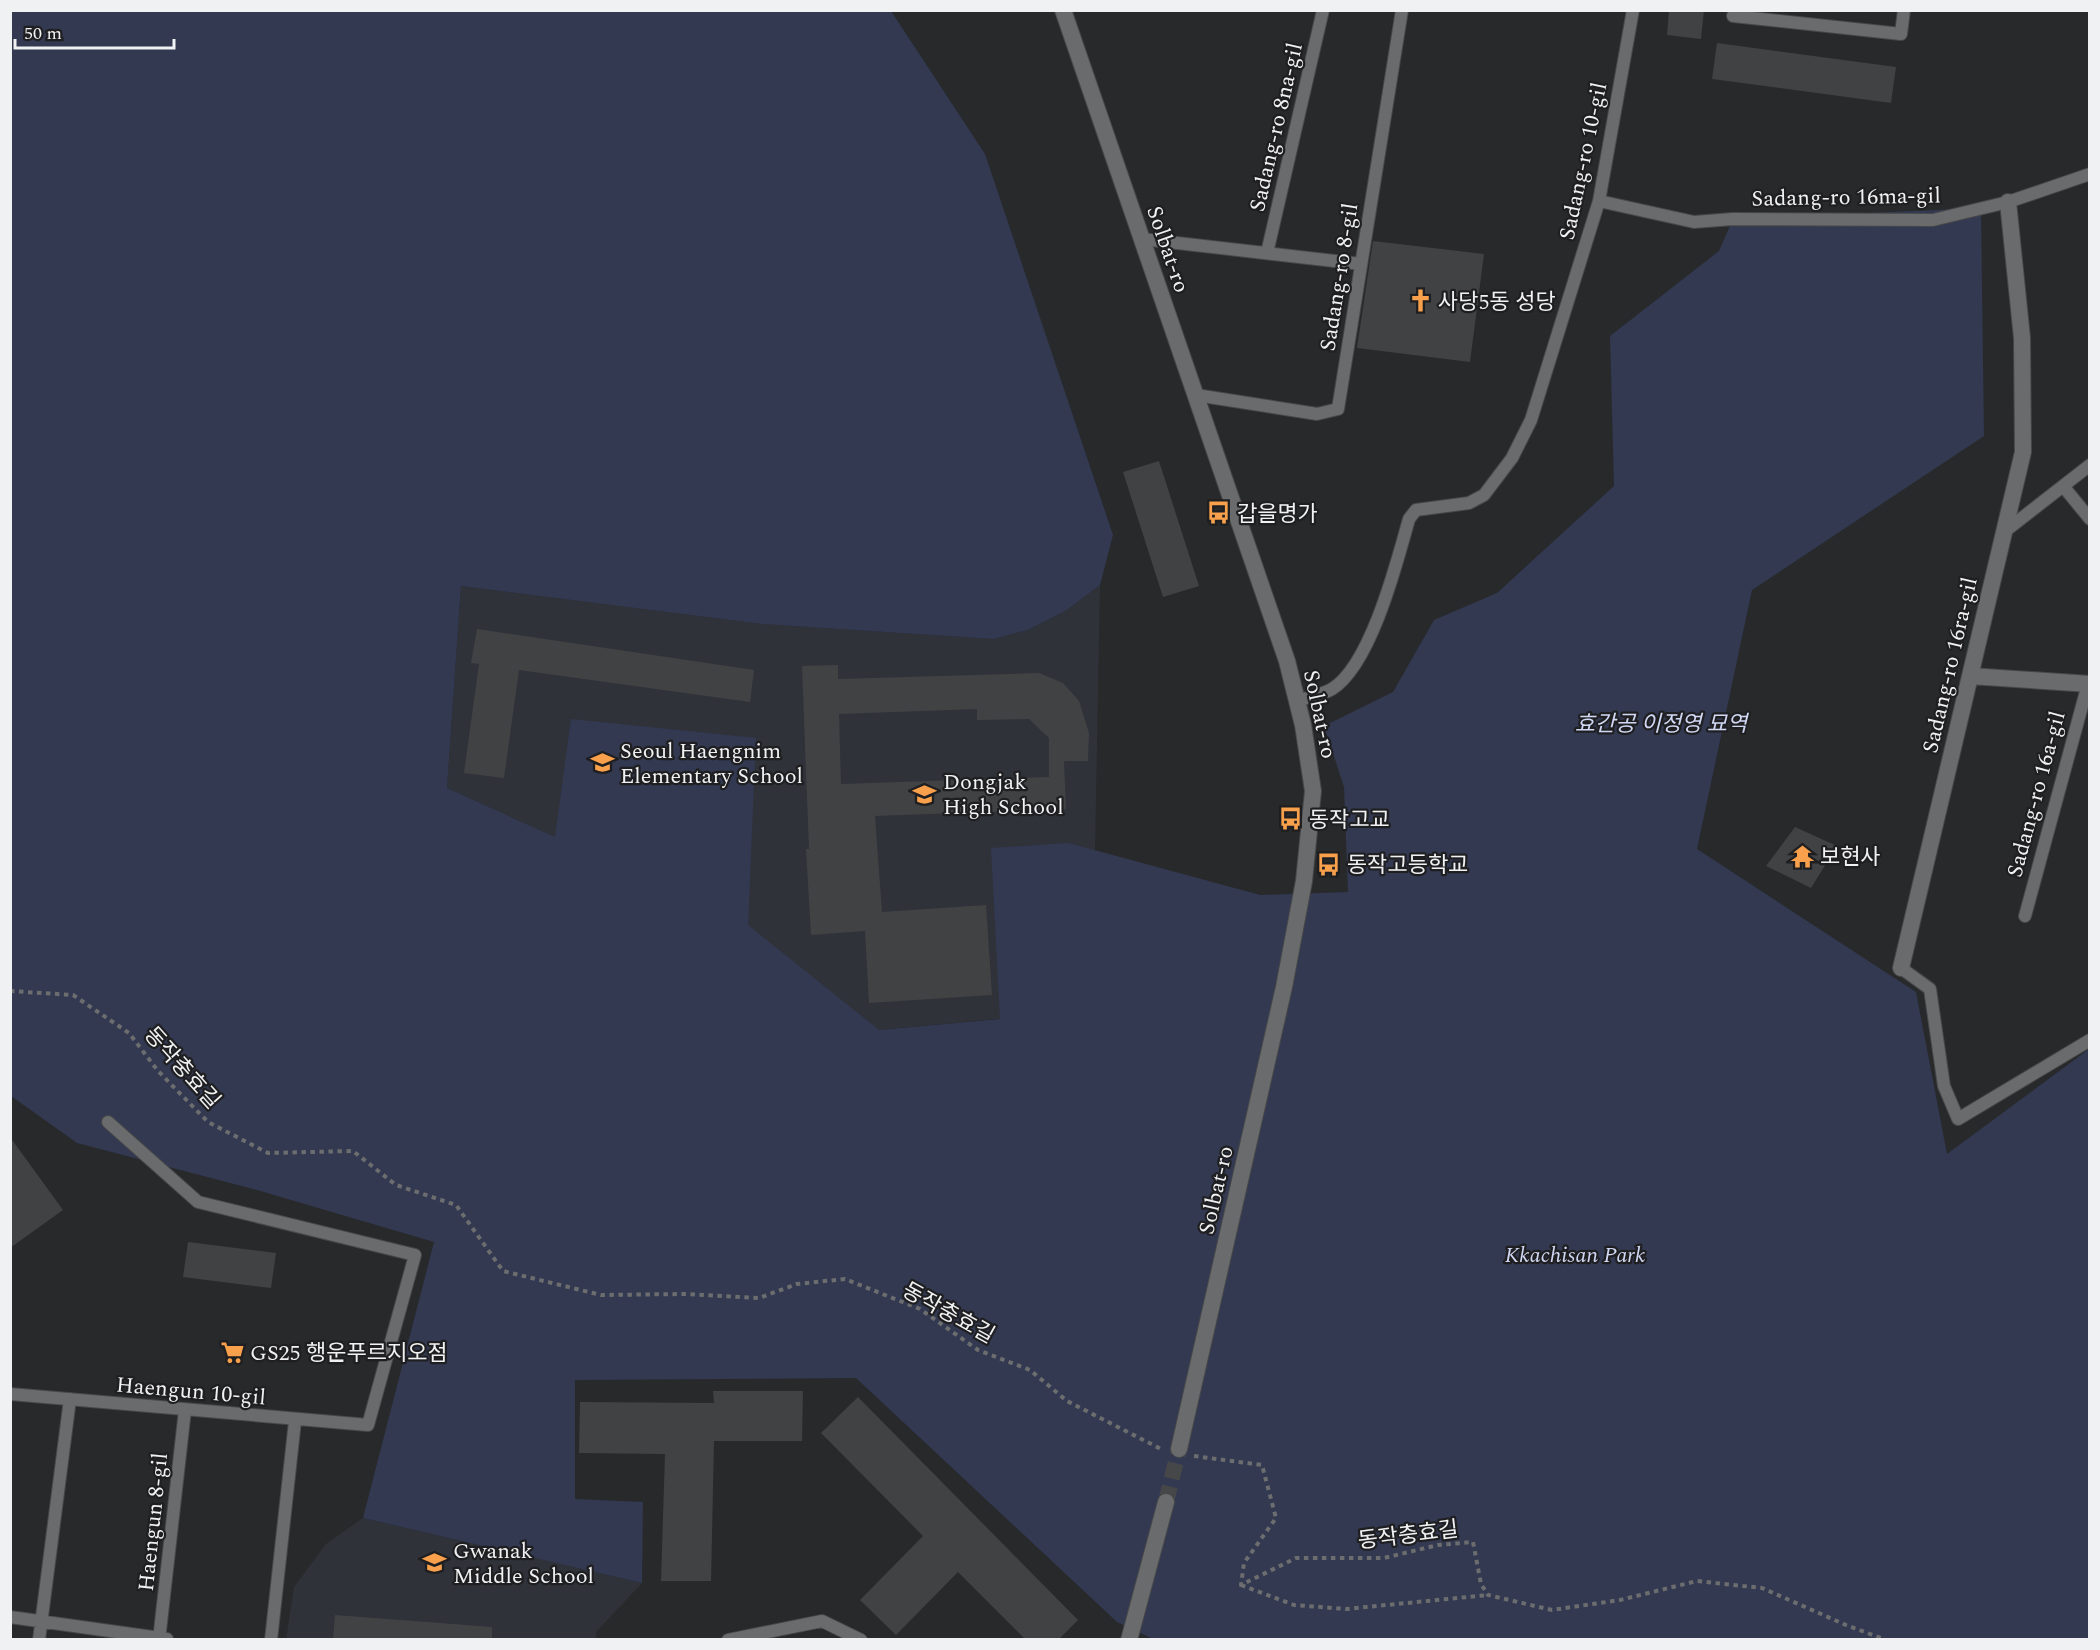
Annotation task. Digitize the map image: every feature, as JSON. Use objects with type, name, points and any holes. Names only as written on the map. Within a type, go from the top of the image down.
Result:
[{"type":"street","name":"Solbat-ro","points":[[1063,10],[1287,661],[1297,701],[1313,791],[1304,881],[1284,987],[1175,1451]]},
{"type":"street","name":"Sadang-ro 16ra-gil","points":[[1901,968],[2023,452],[2022,338],[2008,202]]},
{"type":"street","name":"Sadang-ro 16a-gil","points":[[1970,676],[2089,684]]},
{"type":"street","points":[[1129,1640],[1166,1502]]},
{"type":"lane","name":"Sadang-ro 8na-gil","points":[[1267,253],[1323,10]]},
{"type":"lane","name":"Sadang-ro 8-gil","points":[[1196,395],[1317,414],[1338,409],[1402,10]]},
{"type":"lane","name":"Sadang-ro 10-gil","points":[[1297,701],[1332,689],[1353,668],[1388,597],[1409,519],[1416,510],[1469,502],[1484,495],[1512,458],[1532,420],[1599,201],[1633,10]]},
{"type":"lane","points":[[1733,16],[1901,34],[1904,10]]},
{"type":"lane","name":"Sadang-ro 16ma-gil","points":[[1599,201],[1694,222],[1733,219],[1933,220],[2008,202],[2090,174]]},
{"type":"lane","points":[[1142,239],[1361,264]]},
{"type":"lane","points":[[2004,532],[2090,465]]},
{"type":"lane","points":[[2063,486],[2090,519]]},
{"type":"lane","name":"Sadang-ro 16a-gil","points":[[2025,916],[2089,684]]},
{"type":"lane","name":"Sadang-ro 16ra-gil","points":[[1901,968],[1930,989],[1944,1086],[1958,1119],[2090,1040]]},
{"type":"lane","name":"Haengun 10-gil","points":[[10,1394],[295,1421],[368,1425],[416,1255],[198,1202],[108,1122]]},
{"type":"lane","points":[[39,1640],[69,1399]]},
{"type":"lane","name":"Haengun 8-gil","points":[[159,1639],[185,1410]]},
{"type":"lane","points":[[271,1640],[295,1421]]},
{"type":"lane","points":[[10,1617],[167,1640]]},
{"type":"lane","points":[[730,1639],[822,1621],[861,1640]]},
{"type":"path","name":"동작충효길","points":[[10,991],[73,996],[129,1033],[158,1071],[208,1122],[268,1153],[353,1151],[396,1185],[456,1205],[503,1271],[601,1295],[686,1294],[759,1298],[797,1284],[846,1279],[920,1309],[978,1350],[1030,1370],[1067,1401],[1175,1451],[1262,1465],[1276,1518],[1244,1563],[1241,1585]]},
{"type":"path","name":"동작충효길","points":[[1241,1585],[1296,1558],[1384,1558],[1438,1545],[1473,1542],[1481,1584],[1488,1595]]},
{"type":"path","points":[[1241,1585],[1294,1605],[1346,1609],[1488,1595],[1552,1610],[1620,1600],[1697,1581],[1762,1588],[1886,1640]]},
{"type":"shaded area","name":"Dongjak High School","points":[[1100,585],[1095,850],[1260,895],[1030,1016],[878,1030],[747,925],[447,788],[461,586],[762,624],[993,639],[1028,630],[1067,610]]},
{"type":"shaded area","name":"Gwanak Middle School","points":[[363,1518],[642,1583],[596,1632],[596,1639],[286,1640],[294,1587],[326,1544]]},
{"type":"green space","name":"Kkachisan Park","points":[[11,11],[891,11],[985,154],[1113,535],[1100,585],[1067,610],[1028,630],[993,639],[762,624],[461,586],[447,788],[555,837],[571,719],[756,738],[748,925],[879,1030],[1000,1019],[991,848],[1068,843],[1260,895],[1348,892],[1344,787],[1324,726],[1393,692],[1434,620],[1497,593],[1614,486],[1610,336],[1719,251],[1733,219],[1981,208],[1984,436],[1752,590],[1697,849],[1916,992],[1947,1154],[2089,1049],[2089,1639],[1153,1639],[1117,1622],[856,1378],[575,1380],[575,1499],[643,1502],[642,1583],[363,1518],[434,1242],[257,1190],[77,1143],[11,1096]]},
{"type":"building","points":[[1669,10],[1704,10],[1701,39],[1667,35]]},
{"type":"building","points":[[1717,43],[1896,67],[1891,103],[1712,79]]},
{"type":"building","name":"사당5동 성당","points":[[1373,241],[1484,254],[1470,362],[1357,348]]},
{"type":"building","points":[[1159,461],[1199,586],[1163,597],[1123,472]]},
{"type":"building","points":[[477,629],[754,670],[750,702],[519,670],[504,778],[464,773],[479,664],[471,663]]},
{"type":"building","points":[[838,665],[838,679],[1039,673],[1063,683],[1079,701],[1089,733],[1088,761],[1064,761],[1066,809],[875,816],[882,912],[986,905],[992,995],[869,1003],[865,931],[811,935],[806,849],[809,849],[802,666]],"holes":[[[977,709],[977,720],[1029,719],[1049,738],[1049,777],[841,784],[839,714]]]},
{"type":"building","name":"보현사","points":[[1795,827],[1837,846],[1811,888],[1766,866]]},
{"type":"building","points":[[10,1137],[63,1210],[10,1248]]},
{"type":"building","points":[[188,1242],[276,1253],[271,1288],[183,1277]]},
{"type":"building","points":[[713,1391],[803,1391],[802,1441],[714,1441],[711,1581],[661,1581],[665,1454],[579,1453],[580,1402],[714,1403]]},
{"type":"building","points":[[858,1397],[1078,1620],[1058,1640],[1026,1640],[958,1572],[896,1635],[860,1600],[923,1536],[821,1433]]},
{"type":"building","points":[[335,1615],[492,1627],[492,1640],[333,1640]]},
{"type":"tunnel","points":[[1166,1502],[1179,1449]]},
{"type":"place","name":"사당5동 성당","points":[[1420,301]]},
{"type":"place","name":"갑을명가","points":[[1219,513]]},
{"type":"place","name":"Seoul Haengnim Elementary School","points":[[602,763]]},
{"type":"place","name":"Dongjak High School","points":[[925,794]]},
{"type":"place","name":"동작고교","points":[[1291,819]]},
{"type":"place","name":"보현사","points":[[1802,856]]},
{"type":"place","name":"동작고등학교","points":[[1329,864]]},
{"type":"place","name":"GS25 행운푸르지오점","points":[[232,1352]]},
{"type":"place","name":"Gwanak Middle School","points":[[435,1563]]},
{"type":"park label","name":"효간공 이정영 묘역","points":[[1661,723]]}]
